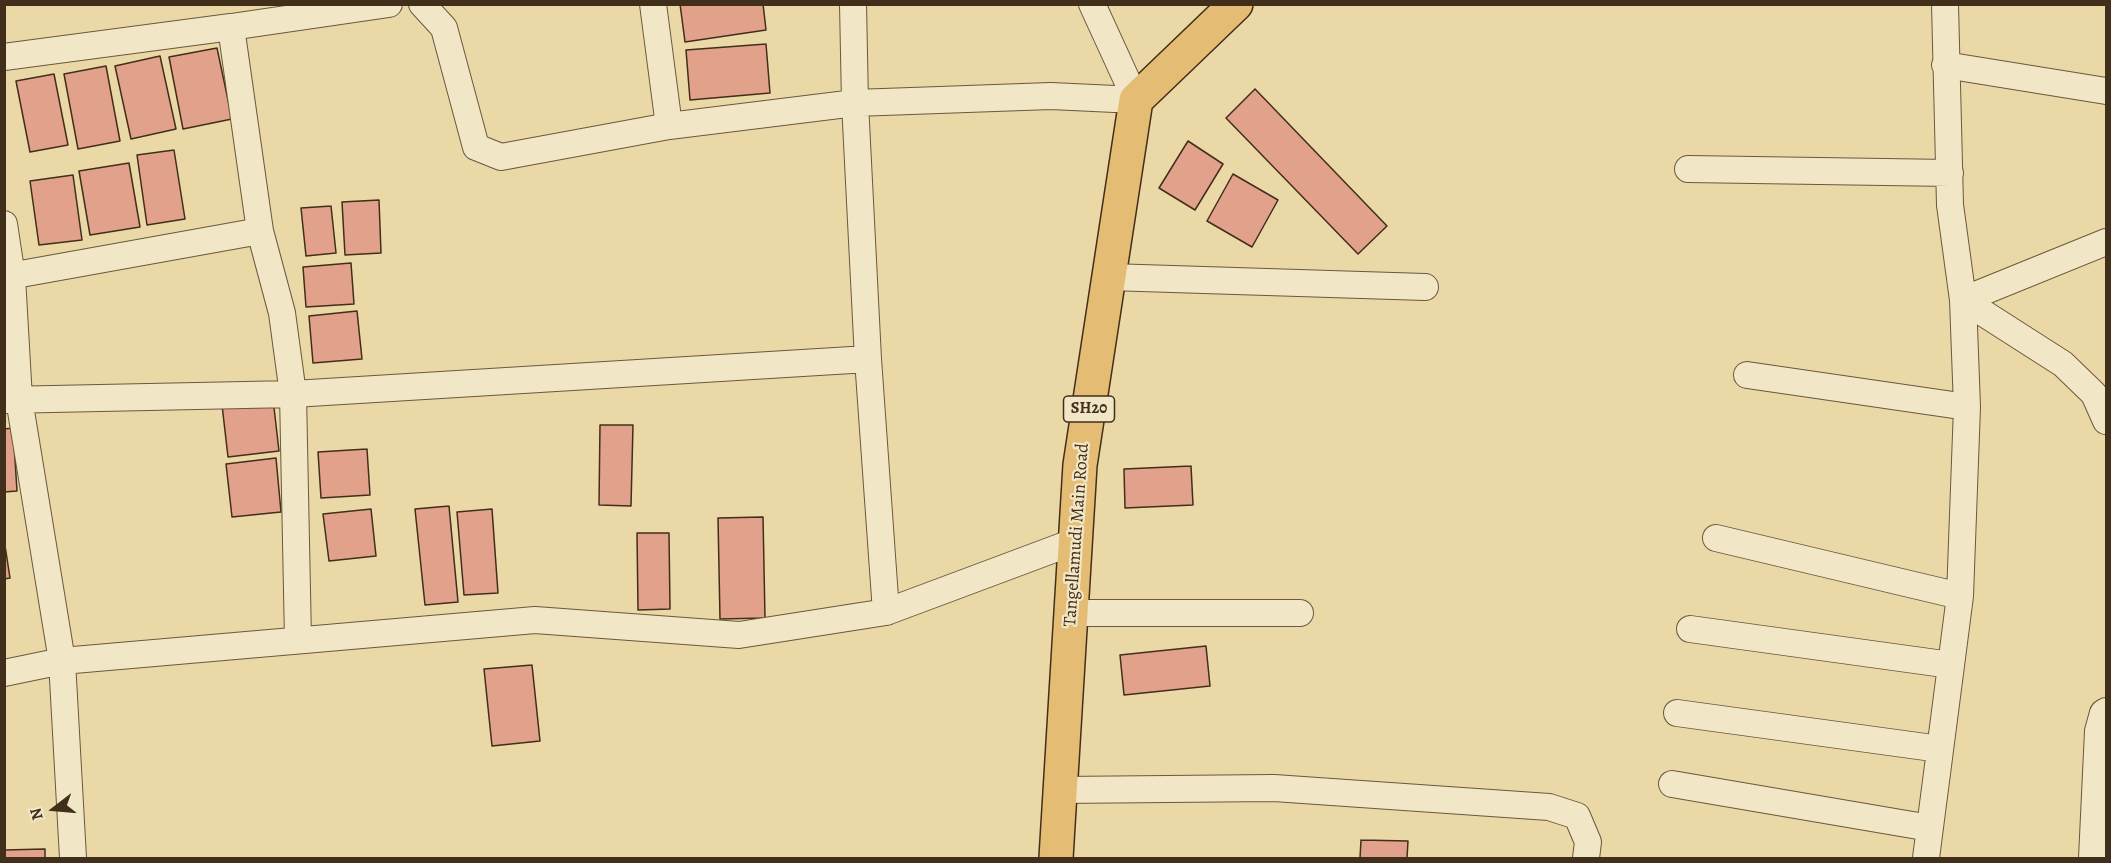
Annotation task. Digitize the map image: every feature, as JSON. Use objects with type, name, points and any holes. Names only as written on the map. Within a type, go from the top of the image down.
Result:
[{"type":"main road","points":[[1136,100],[1236,4]]},
{"type":"main road","name":"Tangellamudi Main Road","points":[[1056,858],[1080,465],[1136,100]]},
{"type":"street","points":[[4,57],[388,4]]},
{"type":"street","points":[[422,4],[444,28],[476,147],[501,157],[669,126],[855,103],[1051,96],[1136,100],[1092,4]]},
{"type":"street","points":[[653,4],[669,126]]},
{"type":"street","points":[[853,4],[855,103],[868,359],[886,612]]},
{"type":"street","points":[[1926,858],[1960,596],[1967,407],[1963,300],[1950,205],[1945,4]]},
{"type":"street","points":[[231,27],[260,231],[282,313],[293,394],[298,640]]},
{"type":"street","points":[[1945,65],[2106,91]]},
{"type":"street","points":[[1688,169],[1950,173]]},
{"type":"street","points":[[4,224],[12,399],[62,661],[74,858]]},
{"type":"street","points":[[8,277],[260,231]]},
{"type":"street","points":[[1963,300],[2106,242]]},
{"type":"street","points":[[1109,277],[1425,287]]},
{"type":"street","points":[[1963,300],[2063,364],[2094,394],[2106,421]]},
{"type":"street","points":[[12,399],[293,394],[868,359]]},
{"type":"street","points":[[1747,375],[1967,407]]},
{"type":"street","points":[[1716,538],[1960,596]]},
{"type":"street","points":[[4,673],[62,661],[535,620],[740,635],[886,612],[1076,541]]},
{"type":"street","points":[[1071,613],[1300,613]]},
{"type":"street","points":[[1690,629],[1951,665]]},
{"type":"street","points":[[2092,858],[2097,731],[2103,713],[2106,711]]},
{"type":"street","points":[[1677,713],[1940,749]]},
{"type":"street","points":[[1672,784],[1930,828]]},
{"type":"street","points":[[1060,790],[1274,788],[1548,807],[1577,816],[1588,842],[1586,858]]},
{"type":"building","points":[[680,4],[763,4],[766,30],[685,42]]},
{"type":"building","points":[[766,44],[770,93],[690,100],[686,50]]},
{"type":"building","points":[[217,48],[232,119],[183,129],[169,57]]},
{"type":"building","points":[[160,56],[176,129],[131,139],[115,66]]},
{"type":"building","points":[[106,66],[120,141],[78,149],[64,74]]},
{"type":"building","points":[[54,74],[68,145],[30,152],[16,81]]},
{"type":"building","points":[[1255,89],[1387,226],[1358,254],[1226,118]]},
{"type":"building","points":[[1188,141],[1223,164],[1195,210],[1159,188]]},
{"type":"building","points":[[174,150],[185,219],[147,225],[137,155]]},
{"type":"building","points":[[129,163],[140,227],[90,235],[79,171]]},
{"type":"building","points":[[1233,174],[1278,200],[1252,247],[1207,221]]},
{"type":"building","points":[[73,175],[82,240],[39,245],[30,181]]},
{"type":"building","points":[[379,200],[381,253],[345,255],[342,202]]},
{"type":"building","points":[[331,206],[336,253],[306,256],[301,208]]},
{"type":"building","points":[[351,263],[354,304],[306,307],[303,267]]},
{"type":"building","points":[[357,311],[362,359],[313,363],[309,316]]},
{"type":"building","points":[[273,399],[279,451],[228,457],[222,405]]},
{"type":"building","points":[[600,425],[633,425],[631,506],[599,505]]},
{"type":"building","points":[[13,428],[17,491],[4,492],[4,429]]},
{"type":"building","points":[[367,449],[370,495],[321,498],[318,452]]},
{"type":"building","points":[[276,458],[281,512],[232,517],[226,464]]},
{"type":"building","points":[[1191,466],[1193,505],[1125,508],[1124,469]]},
{"type":"building","points":[[449,506],[458,602],[425,605],[415,509]]},
{"type":"building","points":[[371,509],[376,556],[329,561],[323,514]]},
{"type":"building","points":[[492,509],[498,593],[464,595],[457,512]]},
{"type":"building","points":[[763,517],[765,618],[720,619],[718,518]]},
{"type":"building","points":[[637,533],[669,533],[670,609],[638,610]]},
{"type":"building","points":[[4,539],[10,578],[4,579]]},
{"type":"building","points":[[1206,646],[1210,686],[1124,695],[1120,655]]},
{"type":"building","points":[[532,665],[540,741],[492,746],[484,669]]},
{"type":"building","points":[[1361,840],[1408,841],[1407,858],[1360,858]]},
{"type":"building","points":[[45,849],[45,858],[4,858],[4,850]]}]
